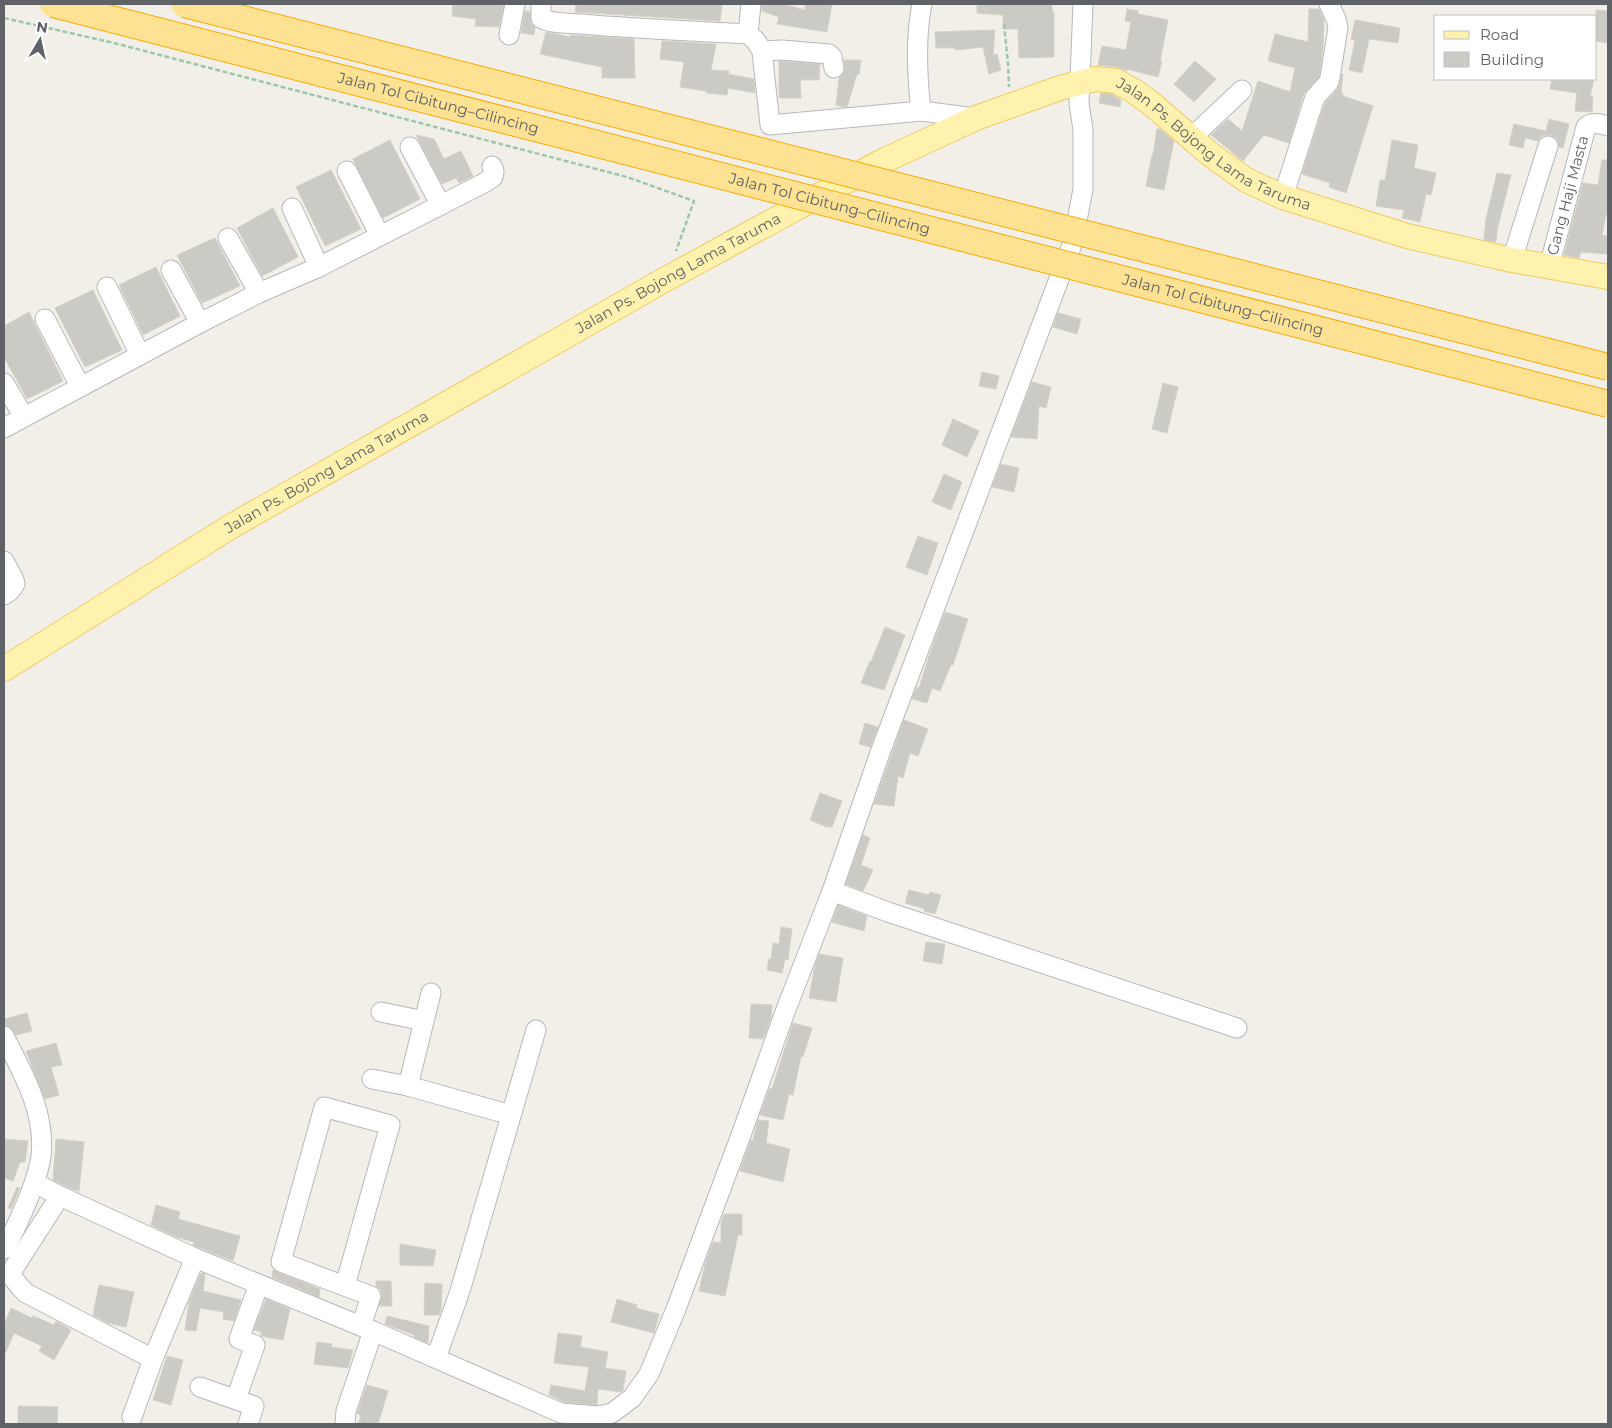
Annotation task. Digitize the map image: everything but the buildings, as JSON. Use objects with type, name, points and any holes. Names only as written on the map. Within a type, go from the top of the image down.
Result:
[{"type":"highway","name":"Jalan Tol Cibitung–Cilincing","points":[[53,4],[1608,404]]},
{"type":"highway","points":[[184,4],[1608,367]]},
{"type":"main road","name":"Jalan Ps. Bojong Lama Taruma","points":[[4,669],[230,527],[666,278],[881,162],[976,118],[1079,83],[1096,79],[1116,81],[1134,91],[1211,155],[1246,180],[1282,196],[1407,236],[1512,260],[1608,277]]},
{"type":"street","points":[[509,35],[515,4]]},
{"type":"street","points":[[535,4],[541,4],[541,18],[555,22],[609,27],[748,34],[756,41],[762,51],[770,125],[921,111],[976,118]]},
{"type":"street","points":[[748,34],[751,4]]},
{"type":"street","points":[[921,111],[917,52],[918,21],[922,4]]},
{"type":"street","points":[[47,1189],[195,1258],[367,1328],[560,1413],[598,1416],[612,1413],[632,1398],[649,1374],[666,1335],[738,1144],[785,1012],[832,891],[881,750],[1073,242],[1083,189],[1083,130],[1079,103],[1079,83],[1083,4]]},
{"type":"street","points":[[1282,196],[1315,97],[1329,82],[1338,28],[1329,4]]},
{"type":"street","points":[[762,51],[828,54],[832,57],[834,68]]},
{"type":"street","points":[[1191,138],[1242,90]]},
{"type":"street","name":"Gang Haji Masta","points":[[1549,267],[1586,127],[1588,124],[1593,123],[1608,126]]},
{"type":"street","points":[[1512,260],[1548,146]]},
{"type":"street","points":[[410,148],[440,204]]},
{"type":"street","points":[[4,428],[200,323],[259,293],[319,267],[490,179],[494,174],[492,166]]},
{"type":"street","points":[[347,171],[380,236]]},
{"type":"street","points":[[292,208],[319,267]]},
{"type":"street","points":[[228,238],[259,293]]},
{"type":"street","points":[[171,270],[200,323]]},
{"type":"street","points":[[107,287],[140,355]]},
{"type":"street","points":[[45,319],[80,386]]},
{"type":"street","points":[[4,383],[24,416]]},
{"type":"street","points":[[4,561],[15,584],[4,595]]},
{"type":"street","points":[[832,891],[888,912],[1237,1028]]},
{"type":"street","points":[[408,1086],[431,994]]},
{"type":"street","points":[[381,1012],[424,1021]]},
{"type":"street","points":[[436,1358],[460,1291],[536,1030]]},
{"type":"street","points":[[4,1036],[31,1090],[42,1137],[41,1158],[47,1189],[7,1271],[26,1293],[153,1359]]},
{"type":"street","points":[[372,1079],[408,1086],[512,1115]]},
{"type":"street","points":[[345,1286],[390,1125],[324,1107],[281,1262],[345,1286],[372,1296],[367,1328],[346,1411],[345,1424]]},
{"type":"street","points":[[4,1249],[17,1226],[47,1189]]},
{"type":"street","points":[[132,1417],[153,1359],[195,1258]]},
{"type":"street","points":[[236,1399],[255,1345],[239,1339],[259,1284]]},
{"type":"street","points":[[200,1387],[254,1406],[248,1424]]},
{"type":"path","points":[[4,18],[114,43],[618,175],[694,201],[666,278]]},
{"type":"path","points":[[1004,24],[1008,64],[1009,106]]}]
